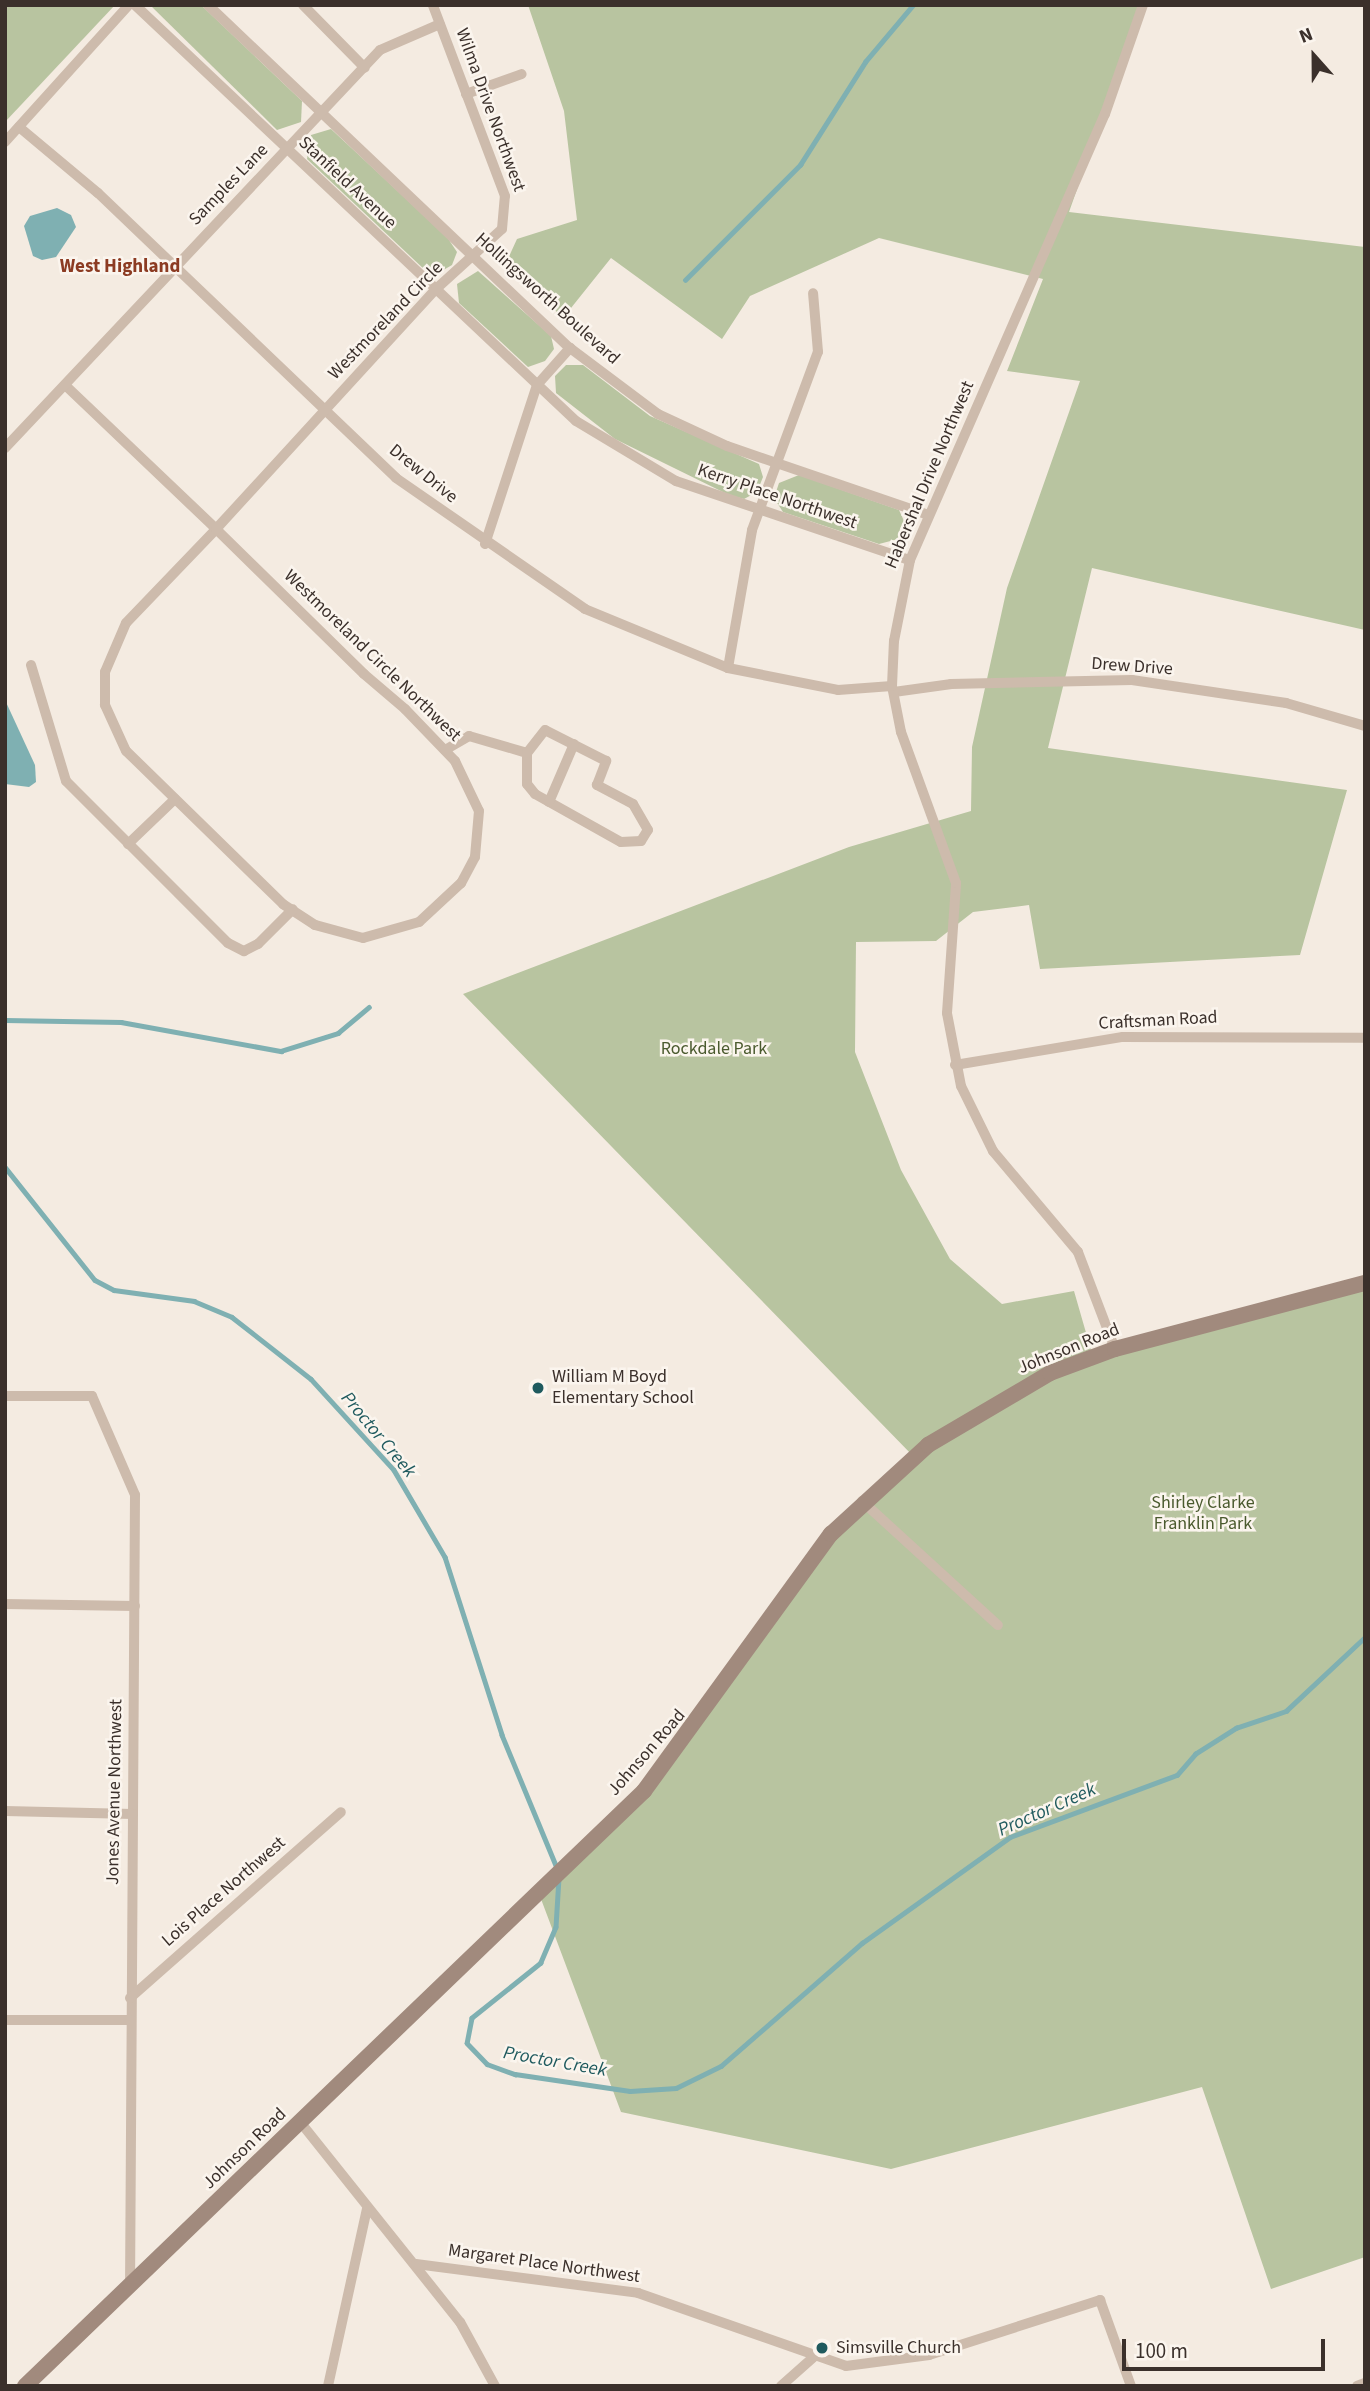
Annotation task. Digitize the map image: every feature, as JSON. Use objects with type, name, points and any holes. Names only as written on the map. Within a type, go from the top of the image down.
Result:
[{"type":"street","points":[[5,142],[129,5]]},
{"type":"street","name":"Stanfield Avenue","points":[[135,5],[537,385]]},
{"type":"street","name":"Hollingsworth Boulevard","points":[[208,5],[321,115],[570,348],[658,414],[776,463],[929,514]]},
{"type":"street","points":[[303,5],[365,68]]},
{"type":"street","name":"Wilma Drive Northwest","points":[[433,5],[507,216],[473,258]]},
{"type":"street","name":"Habershal Drive Northwest","points":[[1115,1349],[1078,1252],[993,1152],[955,1065],[947,1013],[956,883],[901,732],[893,689],[894,641],[909,560],[1105,114],[1143,5]]},
{"type":"street","name":"Samples Lane","points":[[5,448],[380,50],[440,24]]},
{"type":"street","points":[[466,94],[522,74]]},
{"type":"street","name":"Drew Drive","points":[[19,127],[176,265],[396,478],[485,544],[585,609],[651,642],[728,668],[838,691],[951,684],[1132,680],[1286,703],[1365,726]]},
{"type":"street","name":"Westmoreland Circle","points":[[216,529],[436,289],[473,258]]},
{"type":"street","points":[[728,668],[758,513],[818,352],[813,293]]},
{"type":"street","points":[[485,544],[537,385],[570,348]]},
{"type":"street","points":[[65,384],[216,529]]},
{"type":"street","name":"Kerry Place Northwest","points":[[537,385],[631,457],[758,513],[909,560]]},
{"type":"street","name":"Westmoreland Circle Northwest","points":[[216,529],[445,750],[468,783],[479,830],[461,883],[439,908],[395,933],[363,938],[314,925],[293,909],[126,751],[104,705],[105,672],[126,623],[216,529]]},
{"type":"street","points":[[31,665],[59,770],[128,844],[228,943],[244,951],[293,909]]},
{"type":"street","points":[[545,730],[574,744],[606,761],[597,786],[633,804],[648,830],[641,841],[621,842],[549,802],[527,784],[527,753],[545,730]]},
{"type":"street","points":[[445,750],[469,736],[527,753]]},
{"type":"street","points":[[549,802],[574,744]]},
{"type":"street","points":[[128,844],[175,799]]},
{"type":"street","name":"Craftsman Road","points":[[955,1065],[1123,1037],[1365,1038]]},
{"type":"street","name":"Johnson Road","points":[[25,2386],[566,1867],[669,1763],[796,1577],[862,1502],[982,1408],[1115,1349],[1365,1283]]},
{"type":"street","name":"Jones Avenue Northwest","points":[[5,1396],[92,1396],[135,1495],[130,1998],[131,2285]]},
{"type":"street","points":[[862,1502],[998,1625]]},
{"type":"street","points":[[5,1604],[135,1606]]},
{"type":"street","points":[[5,1811],[132,1814]]},
{"type":"street","name":"Lois Place Northwest","points":[[130,1998],[341,1812]]},
{"type":"street","points":[[5,2020],[130,2020]]},
{"type":"street","points":[[301,2123],[460,2322],[495,2386]]},
{"type":"street","points":[[328,2386],[368,2209]]},
{"type":"street","name":"Margaret Place Northwest","points":[[416,2264],[638,2293],[846,2366],[890,2364],[1100,2300],[1131,2386]]},
{"type":"street","points":[[781,2386],[816,2355]]},
{"type":"street","points":[[1357,2386],[1365,2383]]},
{"type":"green space","points":[[5,5],[115,5],[5,122]]},
{"type":"green space","points":[[150,5],[201,5],[302,101],[301,122],[277,130]]},
{"type":"green space","points":[[528,5],[1142,5],[1069,212],[1365,247],[1365,630],[1092,568],[1048,748],[1347,790],[1300,955],[1040,969],[1029,905],[973,912],[936,941],[856,942],[855,1052],[901,1170],[950,1259],[1002,1304],[1074,1291],[1093,1357],[1365,1288],[1365,2257],[1271,2289],[1202,2087],[891,2169],[621,2112],[541,1899],[610,1831],[774,1604],[914,1457],[463,994],[849,847],[971,811],[972,747],[1007,588],[1080,381],[1007,371],[1043,279],[879,238],[750,296],[722,339],[611,258],[563,318],[506,263],[517,239],[577,220],[564,111]]},
{"type":"green space","points":[[331,129],[447,237],[457,252],[452,265],[435,275],[426,271],[307,159],[311,135]]},
{"type":"green space","points":[[478,271],[551,336],[554,349],[545,361],[528,367],[459,303],[457,284]]},
{"type":"green space","points":[[566,365],[583,365],[650,416],[759,464],[763,477],[757,492],[744,499],[729,495],[615,439],[556,393],[555,376]]},
{"type":"green space","points":[[799,475],[899,510],[904,521],[898,539],[879,544],[783,512],[774,498],[779,483]]},
{"type":"water","points":[[57,208],[71,215],[76,227],[56,257],[42,260],[33,256],[24,226],[30,216]]},
{"type":"water","points":[[5,700],[35,765],[36,782],[29,787],[5,784]]},
{"type":"waterway","points":[[685,280],[800,165],[865,62],[913,5]]},
{"type":"waterway","points":[[5,1020],[121,1022],[281,1051],[338,1033],[369,1007]]},
{"type":"waterway","name":"Proctor Creek","points":[[5,1167],[95,1280],[114,1290],[194,1301],[232,1317],[311,1379],[394,1470],[445,1557],[502,1735],[558,1870]]},
{"type":"waterway","name":"Proctor Creek","points":[[559,1878],[556,1927],[541,1963],[472,2018],[467,2043],[487,2064],[515,2074],[630,2091],[676,2088],[721,2066],[862,1943],[1010,1837],[1177,1775],[1195,1754],[1236,1728],[1286,1711],[1365,1637]]},
{"type":"place","name":"William M Boyd Elementary School","points":[[538,1388]]},
{"type":"place","name":"Simsville Church","points":[[822,2348]]},
{"type":"district","name":"West Highland","points":[[120,267]]},
{"type":"park label","name":"Rockdale Park","points":[[714,1049]]},
{"type":"park label","name":"Shirley Clarke Franklin Park","points":[[1203,1514]]}]
